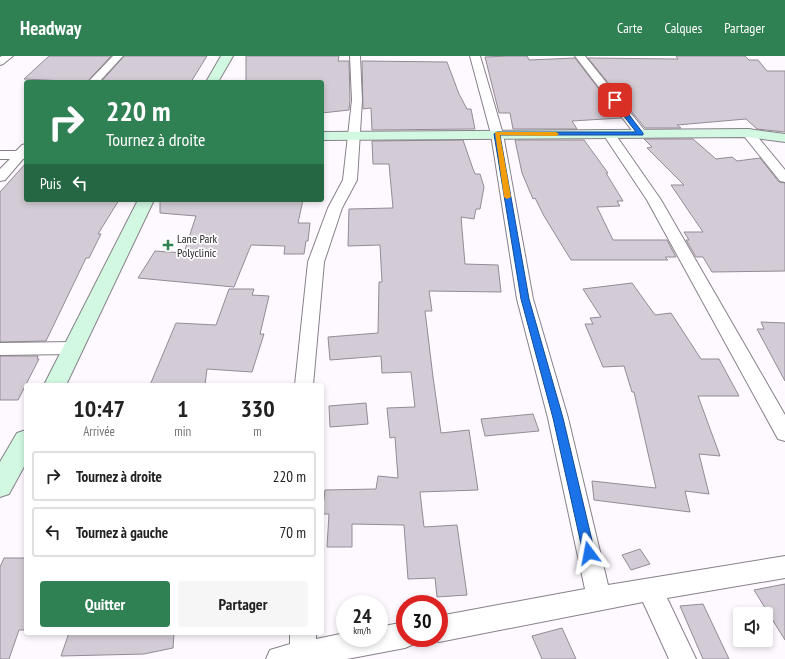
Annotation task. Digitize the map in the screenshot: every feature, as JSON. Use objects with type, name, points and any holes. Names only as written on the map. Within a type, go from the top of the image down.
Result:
[{"type":"street","points":[[0,62],[8,56]]},
{"type":"street","points":[[95,80],[118,56]]},
{"type":"street","points":[[213,80],[227,56]]},
{"type":"street","points":[[304,383],[316,262],[335,208],[350,180],[357,100],[355,56]]},
{"type":"street","points":[[475,56],[497,134],[525,299],[558,418],[599,598]]},
{"type":"street","points":[[580,56],[641,134]]},
{"type":"street","points":[[324,136],[748,133],[785,138]]},
{"type":"street","points":[[748,133],[785,178]]},
{"type":"street","points":[[610,134],[654,200],[785,433]]},
{"type":"street","points":[[0,155],[24,153]]},
{"type":"street","points":[[0,177],[24,153]]},
{"type":"street","points":[[56,383],[145,202]]},
{"type":"street","points":[[0,349],[73,348]]},
{"type":"street","points":[[0,486],[24,444]]},
{"type":"street","points":[[448,627],[599,598],[650,591],[785,567]]},
{"type":"street","points":[[650,591],[683,659]]},
{"type":"street","points":[[295,649],[396,636]]},
{"type":"building","points":[[49,56],[111,56],[89,80],[24,79]]},
{"type":"building","points":[[124,56],[207,56],[192,80],[103,80]]},
{"type":"building","points":[[246,56],[339,56],[338,61],[349,61],[349,110],[324,113],[324,80],[246,80]]},
{"type":"building","points":[[527,56],[529,60],[575,58],[621,118],[572,121],[577,129],[513,129],[510,113],[499,113],[485,57]]},
{"type":"building","points":[[676,56],[745,56],[749,60],[758,60],[767,71],[785,71],[785,132],[757,129],[746,119],[677,125],[681,128],[645,128],[588,58],[678,59]]},
{"type":"building","points":[[362,61],[447,62],[459,94],[467,109],[471,109],[475,129],[372,130],[371,108],[363,109]]},
{"type":"building","points":[[644,139],[693,139],[716,159],[732,157],[737,161],[760,158],[779,182],[785,183],[785,271],[712,272],[703,257],[696,257],[686,240],[689,240],[684,232],[703,232],[671,185],[684,185],[647,148],[652,147]]},
{"type":"building","points":[[463,140],[475,174],[480,174],[484,187],[480,209],[476,209],[474,219],[461,217],[465,264],[498,265],[501,292],[429,291],[432,311],[425,311],[441,433],[469,430],[478,490],[420,492],[424,527],[457,525],[467,595],[448,596],[448,595],[437,595],[435,578],[408,579],[404,525],[352,524],[352,547],[327,547],[329,514],[324,514],[325,490],[376,489],[378,476],[398,478],[395,437],[390,438],[387,408],[415,407],[411,372],[382,373],[381,356],[330,360],[328,337],[378,333],[379,282],[382,282],[380,245],[348,246],[349,209],[393,208],[389,164],[373,164],[372,141]]},
{"type":"building","points":[[515,140],[584,140],[608,173],[606,173],[623,201],[617,201],[620,206],[597,207],[613,240],[667,240],[676,257],[665,257],[668,260],[571,260],[544,216],[535,198],[533,199],[522,173]]},
{"type":"building","points":[[24,165],[24,202],[118,202],[98,234],[101,234],[89,258],[86,258],[46,341],[0,342],[0,192]]},
{"type":"building","points":[[160,202],[303,202],[298,223],[310,223],[308,241],[306,241],[304,254],[284,254],[285,246],[251,245],[234,287],[138,278],[155,251],[184,253],[196,216],[160,213]]},
{"type":"building","points":[[632,283],[655,315],[671,313],[701,359],[719,359],[739,396],[698,396],[720,456],[699,454],[709,494],[685,491],[690,512],[594,500],[592,481],[656,488],[634,392],[632,392],[624,366],[603,367],[585,324],[593,324],[590,318],[601,317],[583,289]]},
{"type":"building","points":[[229,289],[254,289],[252,295],[269,296],[260,334],[264,334],[252,372],[207,369],[205,383],[151,383],[176,323],[216,325]]},
{"type":"building","points":[[761,322],[785,323],[785,381],[757,329],[764,329]]},
{"type":"building","points":[[0,356],[38,356],[37,359],[39,359],[27,383],[24,383],[24,388],[18,400],[0,400]]},
{"type":"building","points":[[366,403],[368,424],[330,427],[329,406]]},
{"type":"building","points":[[533,414],[539,431],[485,436],[481,419]]},
{"type":"building","points":[[640,549],[650,564],[631,570],[622,555]]},
{"type":"building","points":[[4,558],[24,558],[24,630],[19,630],[9,659],[0,659],[0,567]]},
{"type":"building","points":[[785,584],[785,640],[773,621],[773,607],[765,607],[754,590]]},
{"type":"building","points":[[703,604],[729,659],[703,659],[680,606]]},
{"type":"building","points":[[562,628],[576,659],[542,659],[532,636]]},
{"type":"building","points":[[68,635],[174,635],[173,648],[144,654],[61,656]]},
{"type":"slow traffic","points":[[507,197],[497,134],[556,134]]},
{"type":"place","name":"Lane Park Polyclinic","points":[[168,245]]},
{"type":"route","points":[[589,553],[558,418],[525,299],[497,134],[641,134],[615,100]]}]
